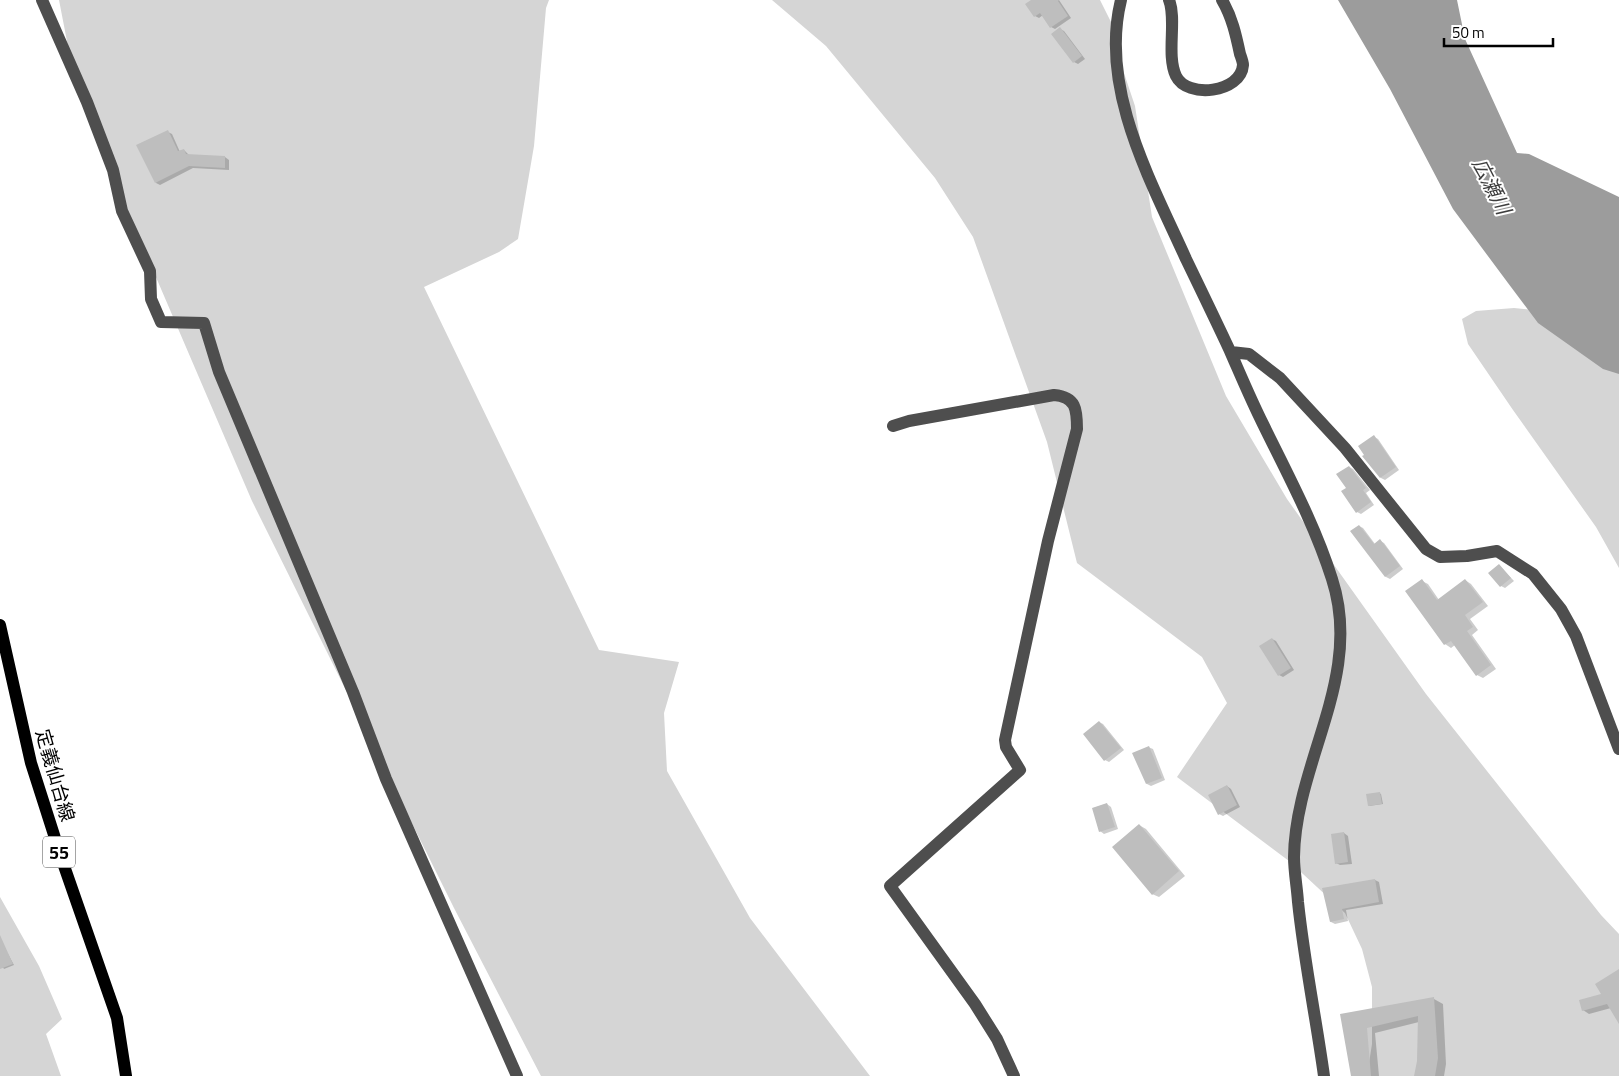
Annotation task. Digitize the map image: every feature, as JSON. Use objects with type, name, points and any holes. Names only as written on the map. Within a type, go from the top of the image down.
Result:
[{"type":"main road","name":"定義仙台線","points":[[0,626],[31,763],[62,860],[117,1018],[126,1076]]},
{"type":"street","points":[[42,0],[87,102],[113,170],[122,211],[150,271],[152,299],[161,322],[204,323],[220,372],[386,779],[517,1076]]},
{"type":"street","points":[[1121,0],[1118,14],[1117,52],[1120,85],[1129,128],[1156,192],[1256,410],[1300,498],[1333,581],[1341,623],[1340,661],[1333,693],[1299,810],[1294,857],[1302,934],[1324,1076]]},
{"type":"street","points":[[1169,0],[1172,57],[1176,77],[1188,87],[1207,91],[1223,88],[1238,79],[1243,66],[1233,24],[1222,0]]},
{"type":"street","points":[[1231,352],[1249,354],[1280,378],[1345,448],[1426,549],[1440,557],[1467,556],[1497,551],[1533,574],[1561,609],[1576,636],[1619,749]]},
{"type":"street","points":[[893,426],[909,421],[1054,395],[1064,396],[1071,400],[1077,412],[1077,429],[1048,541],[1005,740],[1006,747],[1020,770],[890,886],[975,1004],[997,1039],[1014,1076]]},
{"type":"shaded area","points":[[59,0],[549,0],[546,8],[534,146],[518,239],[499,252],[424,287],[599,650],[679,662],[664,713],[667,771],[750,918],[870,1076],[541,1076],[454,908],[252,501],[77,93]]},
{"type":"shaded area","points":[[772,0],[1100,0],[1114,28],[1117,52],[1135,106],[1152,217],[1226,396],[1287,499],[1426,694],[1601,915],[1619,934],[1619,1076],[1367,1076],[1372,1044],[1372,987],[1362,949],[1345,913],[1289,861],[1177,777],[1227,703],[1202,657],[1077,563],[1047,442],[973,237],[935,178],[826,46]]},
{"type":"shaded area","points":[[1514,308],[1552,312],[1619,351],[1619,568],[1596,527],[1468,344],[1462,319],[1476,311]]},
{"type":"shaded area","points":[[0,897],[39,966],[62,1019],[46,1034],[61,1076],[0,1076]]},
{"type":"water","name":"広瀬川","points":[[1338,0],[1457,0],[1465,39],[1517,153],[1529,154],[1619,197],[1619,374],[1603,369],[1538,323],[1453,209],[1390,89]]},
{"type":"building","points":[[1031,0],[1059,0],[1068,16],[1050,28],[1040,13],[1034,17],[1025,4]]},
{"type":"building","points":[[1060,27],[1082,56],[1073,63],[1051,34]]},
{"type":"building","points":[[168,130],[178,151],[184,149],[186,154],[225,156],[225,168],[189,166],[155,183],[136,145]]},
{"type":"building","points":[[1374,435],[1396,467],[1380,478],[1362,456],[1364,455],[1358,446]]},
{"type":"building","points":[[1349,466],[1366,488],[1363,490],[1371,502],[1356,513],[1341,491],[1346,488],[1336,474]]},
{"type":"building","points":[[1359,525],[1374,544],[1380,539],[1400,566],[1385,577],[1350,531]]},
{"type":"building","points":[[1499,564],[1511,578],[1500,587],[1488,573]]},
{"type":"building","points":[[1422,579],[1437,600],[1465,579],[1483,602],[1465,615],[1473,627],[1467,631],[1491,665],[1476,676],[1451,641],[1444,645],[1405,591]]},
{"type":"building","points":[[1272,638],[1291,668],[1278,676],[1259,646]]},
{"type":"building","points":[[1099,721],[1121,748],[1104,761],[1083,734]]},
{"type":"building","points":[[1149,746],[1162,778],[1146,784],[1132,753]]},
{"type":"building","points":[[1227,785],[1237,805],[1218,815],[1208,795]]},
{"type":"building","points":[[1380,792],[1382,804],[1368,806],[1366,794]]},
{"type":"building","points":[[1107,803],[1115,827],[1099,832],[1092,808]]},
{"type":"building","points":[[1139,824],[1179,871],[1152,895],[1112,847]]},
{"type":"building","points":[[1344,832],[1348,862],[1335,864],[1331,834]]},
{"type":"building","points":[[1375,879],[1379,902],[1342,909],[1344,919],[1330,922],[1322,888]]},
{"type":"building","points":[[0,935],[13,964],[0,969]]},
{"type":"building","points":[[1619,969],[1619,1024],[1607,1004],[1582,1011],[1579,1000],[1601,994],[1595,984]]},
{"type":"building","points":[[1434,997],[1438,1058],[1435,1076],[1414,1076],[1417,1061],[1418,1016],[1367,1028],[1371,1076],[1351,1076],[1340,1014]]}]
